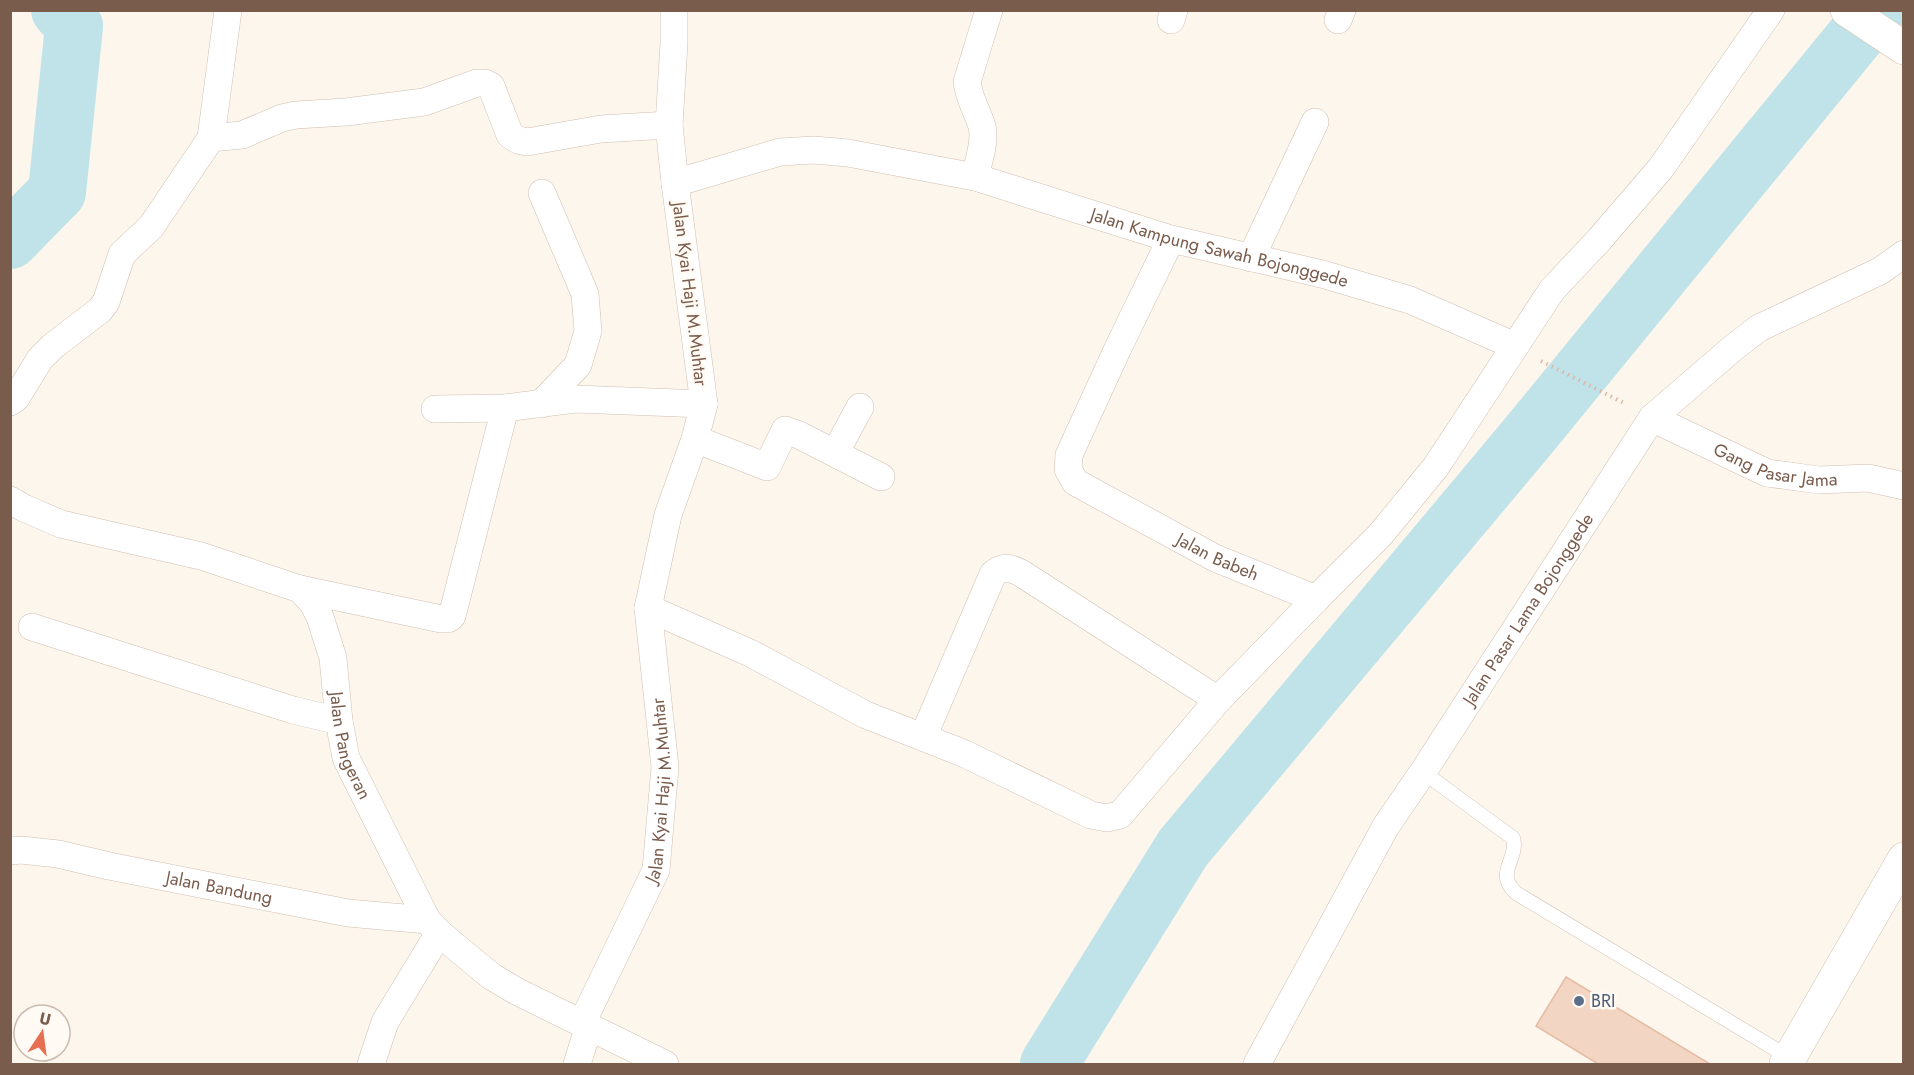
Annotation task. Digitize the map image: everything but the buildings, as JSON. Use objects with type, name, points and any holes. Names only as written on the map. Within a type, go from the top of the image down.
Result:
[{"type":"main road","points":[[1848,10],[1893,41]]},
{"type":"main road","points":[[1788,1061],[1904,859]]},
{"type":"street","points":[[10,402],[16,398],[32,370],[46,352],[106,302],[122,254],[151,227],[211,138],[228,10]]},
{"type":"street","points":[[674,10],[669,125],[675,183]]},
{"type":"street","points":[[975,177],[983,135],[982,127],[968,94],[967,82],[990,10]]},
{"type":"street","points":[[648,608],[750,653],[866,715],[981,761],[1091,814],[1107,818],[1120,815],[1218,700],[1380,535],[1435,468],[1552,290],[1661,168],[1771,10]]},
{"type":"street","points":[[211,138],[242,135],[282,118],[424,102],[477,83],[491,86],[510,135],[527,142],[601,129],[669,125]]},
{"type":"street","points":[[1251,258],[1315,122]]},
{"type":"street","name":"Jalan Kampung Sawah Bojonggede","points":[[675,183],[780,152],[814,150],[848,153],[975,177],[1172,239],[1322,274],[1410,300],[1515,346]]},
{"type":"street","name":"Jalan Kyai Haji M.Muhtar","points":[[577,1065],[586,1025],[656,870],[665,767],[648,608],[668,514],[695,439],[704,404],[675,183]]},
{"type":"street","points":[[541,404],[578,365],[588,331],[585,294],[542,193]]},
{"type":"street","name":"Jalan Babeh","points":[[1172,239],[1069,454],[1068,469],[1075,482],[1215,558],[1316,599]]},
{"type":"street","name":"Jalan Pasar Lama Bojonggede","points":[[1257,1065],[1386,826],[1652,418],[1759,328],[1880,271],[1904,254]]},
{"type":"street","name":"Jalan Kyai Haji M.Muhtar","points":[[435,409],[505,408],[575,399],[704,404]]},
{"type":"street","points":[[835,453],[860,407]]},
{"type":"street","points":[[10,500],[61,524],[201,556],[300,589],[448,619],[452,616],[505,408]]},
{"type":"street","name":"Gang Pasar Jama","points":[[1652,418],[1767,473],[1819,480],[1868,478],[1904,486]]},
{"type":"street","points":[[695,439],[767,467],[785,430],[881,477]]},
{"type":"street","points":[[923,737],[993,574],[1000,568],[1010,568],[1021,573],[1218,700]]},
{"type":"street","name":"Jalan Pangeran","points":[[300,589],[320,617],[333,658],[339,721],[346,758],[434,926],[491,976],[665,1065]]},
{"type":"street","points":[[32,627],[293,710],[339,721]]},
{"type":"street","name":"Jalan Bandung","points":[[10,851],[58,854],[348,913],[434,926]]},
{"type":"street","points":[[371,1065],[385,1022],[434,926]]},
{"type":"lane","points":[[1423,772],[1513,838],[1515,845],[1506,875],[1508,886],[1516,893],[1788,1061]]},
{"type":"path","points":[[1539,361],[1601,390]]},
{"type":"waterway","points":[[10,240],[57,192],[74,26],[60,10]]},
{"type":"waterway","points":[[1049,1064],[1183,848],[1525,440],[1877,10]]},
{"type":"place","name":"BRI","points":[[1579,1001]]}]
